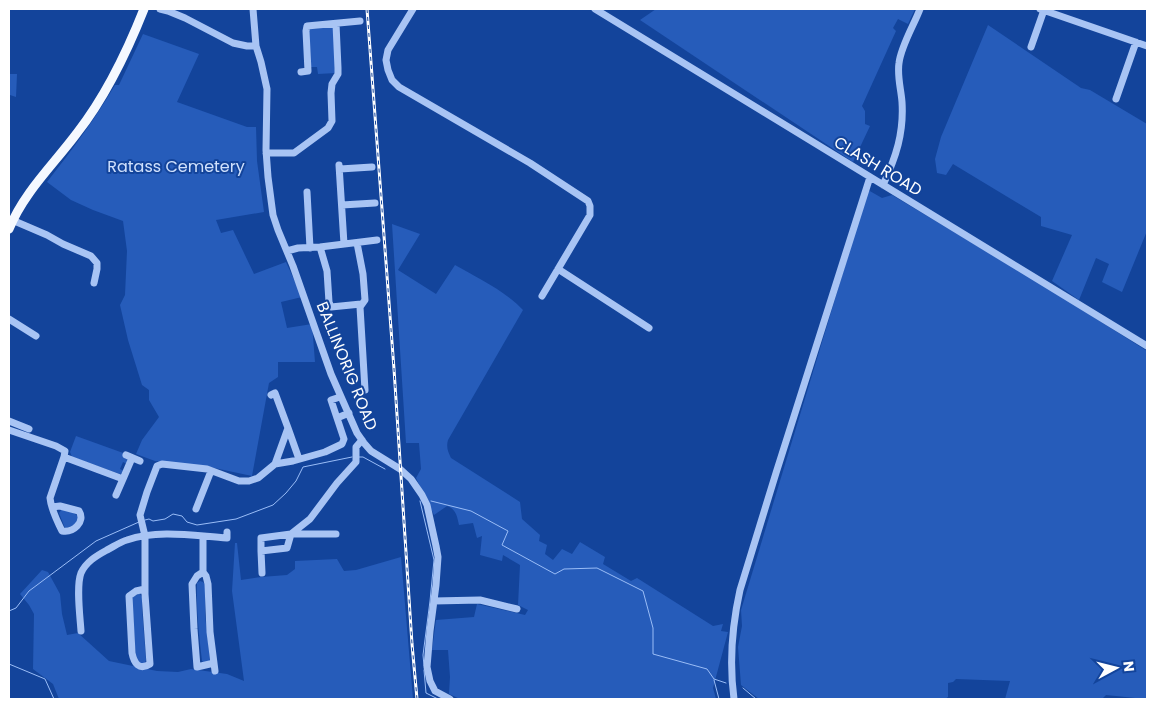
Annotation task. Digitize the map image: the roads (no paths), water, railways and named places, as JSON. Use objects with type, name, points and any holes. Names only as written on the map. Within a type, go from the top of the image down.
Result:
[{"type":"main road","points":[[11,224],[35,184],[90,116],[104,93],[145,10]]},
{"type":"street","points":[[160,9],[198,24],[232,43],[256,46]]},
{"type":"street","name":"BALLINORIG ROAD","points":[[253,9],[256,46],[267,89],[266,153],[272,211],[331,374],[357,433],[371,451],[400,469],[411,479],[423,498],[429,513],[438,557],[438,570],[427,667],[430,681],[436,691],[450,699]]},
{"type":"street","points":[[413,9],[388,50],[386,60],[392,80],[399,87],[530,163],[588,201],[590,215],[542,296]]},
{"type":"street","name":"CLASH ROAD","points":[[595,9],[1147,346]]},
{"type":"street","points":[[883,184],[895,157],[902,126],[899,60],[920,9]]},
{"type":"street","points":[[1031,47],[1042,10],[1147,46]]},
{"type":"street","points":[[302,72],[308,71],[307,26],[360,22]]},
{"type":"street","points":[[266,153],[294,152],[328,128],[332,121],[330,99],[332,84],[338,74],[336,24]]},
{"type":"street","points":[[1116,99],[1136,42]]},
{"type":"street","points":[[344,244],[340,167],[372,167]]},
{"type":"street","points":[[734,699],[732,637],[740,590],[870,177]]},
{"type":"street","points":[[307,192],[310,248]]},
{"type":"street","points":[[342,205],[376,203]]},
{"type":"street","points":[[11,224],[47,235],[91,256],[97,263],[94,283]]},
{"type":"street","points":[[287,251],[298,248],[377,240]]},
{"type":"street","points":[[358,243],[365,300],[360,307],[365,390]]},
{"type":"street","points":[[320,247],[327,271],[328,302],[331,307],[362,304]]},
{"type":"street","points":[[558,269],[649,328]]},
{"type":"street","points":[[9,319],[36,336]]},
{"type":"street","points":[[271,395],[275,393],[299,459]]},
{"type":"street","points":[[145,589],[136,591],[129,596],[134,662],[138,665],[146,666],[150,664],[145,589],[145,536],[140,515],[157,466],[162,464],[207,469],[239,481],[249,481],[258,478],[275,464],[325,452],[342,444],[344,439],[331,400],[336,398]]},
{"type":"street","points":[[337,418],[349,414]]},
{"type":"street","points":[[9,421],[29,429]]},
{"type":"street","points":[[275,464],[288,428]]},
{"type":"street","points":[[9,430],[64,449],[64,457],[50,498],[52,507],[62,531],[72,530],[77,527],[82,519],[79,511],[60,506],[52,507]]},
{"type":"street","points":[[261,551],[287,548],[291,534],[310,519],[337,483],[356,462],[356,448],[362,440]]},
{"type":"street","points":[[116,494],[123,479],[129,456],[140,461]]},
{"type":"street","points":[[64,457],[123,479]]},
{"type":"street","points":[[196,509],[211,471]]},
{"type":"street","points":[[81,631],[79,591],[81,574],[87,564],[98,555],[127,540],[145,536],[167,534],[227,538],[227,532]]},
{"type":"street","points":[[262,573],[261,538],[291,534],[336,534]]},
{"type":"street","points":[[203,536],[203,572],[208,584],[210,632],[215,667],[197,667],[192,584],[197,576],[203,572]]},
{"type":"street","points":[[434,601],[480,600],[517,609]]},
{"type":"waterway","points":[[145,520],[165,519],[173,514],[182,516],[187,522],[197,525],[236,519],[273,505],[296,481],[303,467],[352,457]]},
{"type":"waterway","points":[[359,457],[363,457],[385,469]]},
{"type":"waterway","points":[[420,501],[434,560],[423,655],[424,666]]},
{"type":"waterway","points":[[431,501],[471,511],[508,531],[502,545],[555,574],[564,569],[597,568],[643,591],[653,628],[653,654],[707,669],[714,679],[726,683]]},
{"type":"waterway","points":[[9,611],[16,608],[29,591],[96,541],[139,522]]},
{"type":"waterway","points":[[9,664],[45,679],[54,699]]},
{"type":"waterway","points":[[424,670],[426,693],[438,699]]},
{"type":"waterway","points":[[714,680],[719,699]]},
{"type":"waterway","points":[[743,688],[756,699]]},
{"type":"railway","points":[[367,9],[417,699]]},
{"type":"park label","name":"Ratass Cemetery","points":[[176,166]]}]
